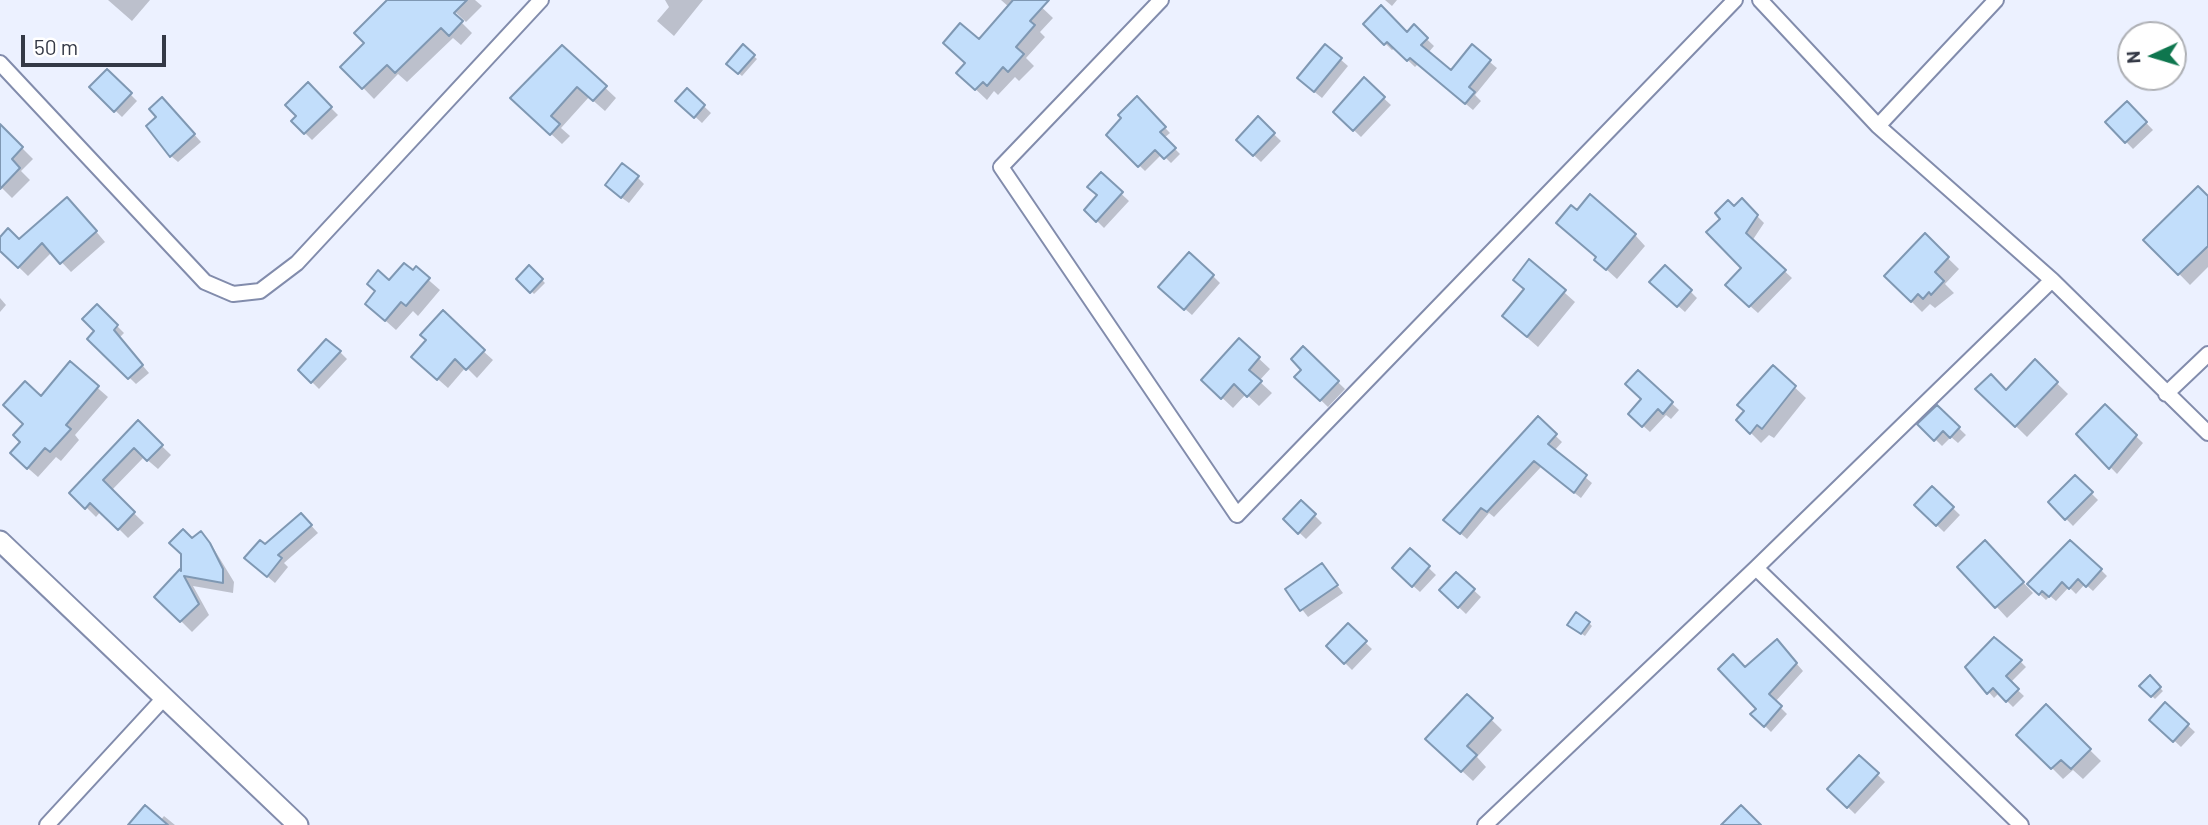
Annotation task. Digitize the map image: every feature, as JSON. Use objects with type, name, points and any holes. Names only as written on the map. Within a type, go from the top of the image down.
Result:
[{"type":"street","points":[[0,63],[205,282],[233,294],[260,291],[297,263],[541,0]]},
{"type":"street","points":[[1161,0],[1001,167],[1237,515],[1735,0]]},
{"type":"street","points":[[1760,0],[1878,126],[2052,280],[2208,433]]},
{"type":"street","points":[[1878,126],[1996,0]]},
{"type":"street","points":[[1485,825],[1756,568],[2052,280]]},
{"type":"street","points":[[2166,394],[2208,354]]},
{"type":"street","points":[[0,541],[298,825]]},
{"type":"street","points":[[1756,568],[2021,825]]},
{"type":"street","points":[[47,825],[164,698]]},
{"type":"building","points":[[387,0],[467,0],[454,13],[463,21],[449,36],[441,28],[395,73],[387,65],[362,89],[340,67],[364,43],[354,33]]},
{"type":"building","points":[[1013,0],[1049,0],[1030,21],[1035,25],[1016,47],[1024,54],[1008,72],[1003,67],[987,86],[983,82],[975,90],[956,73],[965,63],[943,43],[960,23],[979,39]]},
{"type":"building","points":[[1381,5],[1407,32],[1414,24],[1428,38],[1421,45],[1451,70],[1472,44],[1491,60],[1469,87],[1475,92],[1465,104],[1410,58],[1407,61],[1387,42],[1384,45],[1363,24]]},
{"type":"building","points":[[743,44],[755,55],[738,74],[726,64]]},
{"type":"building","points":[[1325,44],[1342,58],[1314,92],[1297,78]]},
{"type":"building","points":[[562,45],[607,86],[593,101],[577,87],[551,116],[560,124],[550,135],[510,98]]},
{"type":"building","points":[[107,69],[132,93],[114,112],[89,87]]},
{"type":"building","points":[[1364,77],[1385,97],[1353,131],[1333,112]]},
{"type":"building","points":[[308,82],[332,107],[304,134],[291,121],[296,116],[285,105]]},
{"type":"building","points":[[687,88],[705,105],[694,118],[675,101]]},
{"type":"building","points":[[1137,96],[1166,127],[1160,132],[1176,148],[1164,159],[1155,150],[1138,167],[1106,135],[1121,118],[1118,115]]},
{"type":"building","points":[[162,97],[195,134],[170,157],[146,126],[156,117],[149,109]]},
{"type":"building","points":[[2127,101],[2147,122],[2125,143],[2105,122]]},
{"type":"building","points":[[1258,116],[1275,133],[1253,156],[1236,140]]},
{"type":"building","points":[[0,124],[23,147],[12,159],[20,168],[0,189]]},
{"type":"building","points":[[622,163],[639,176],[621,198],[605,185]]},
{"type":"building","points":[[1101,172],[1123,192],[1096,222],[1084,210],[1097,195],[1087,187]]},
{"type":"building","points":[[2198,186],[2208,196],[2208,246],[2178,275],[2143,240]]},
{"type":"building","points":[[1590,194],[1636,234],[1606,270],[1594,260],[1596,257],[1556,223],[1571,205],[1577,210]]},
{"type":"building","points":[[67,197],[97,231],[60,264],[42,243],[18,268],[0,251],[0,237],[8,228],[19,239]]},
{"type":"building","points":[[1742,198],[1758,215],[1746,233],[1786,270],[1749,307],[1725,285],[1741,268],[1706,232],[1720,219],[1715,213],[1728,200],[1734,206]]},
{"type":"building","points":[[1925,233],[1949,257],[1935,272],[1944,281],[1931,295],[1929,292],[1923,299],[1918,294],[1911,302],[1884,276]]},
{"type":"building","points":[[1189,252],[1214,275],[1184,310],[1158,287]]},
{"type":"building","points":[[1529,259],[1566,290],[1527,337],[1502,316],[1524,289],[1513,280]]},
{"type":"building","points":[[404,263],[413,270],[416,266],[430,278],[406,306],[401,302],[385,321],[365,304],[375,291],[367,284],[378,270],[389,280]]},
{"type":"building","points":[[529,265],[543,279],[530,293],[516,279]]},
{"type":"building","points":[[1665,265],[1692,290],[1677,307],[1649,282]]},
{"type":"building","points":[[97,304],[118,325],[114,330],[143,365],[128,379],[87,339],[94,331],[82,319]]},
{"type":"building","points":[[443,310],[485,350],[466,370],[455,359],[437,380],[411,357],[426,340],[420,335]]},
{"type":"building","points":[[1239,338],[1260,357],[1249,370],[1262,381],[1247,397],[1234,384],[1221,399],[1201,380]]},
{"type":"building","points":[[326,339],[341,351],[311,383],[298,370]]},
{"type":"building","points":[[1303,346],[1339,381],[1320,401],[1294,377],[1301,370],[1291,359]]},
{"type":"building","points":[[2035,359],[2058,382],[2015,427],[1975,389],[1991,374],[2006,390]]},
{"type":"building","points":[[70,361],[99,386],[66,425],[71,429],[50,452],[45,448],[27,469],[10,453],[20,442],[13,435],[23,424],[3,405],[25,381],[41,396]]},
{"type":"building","points":[[1773,365],[1796,386],[1762,429],[1757,425],[1750,434],[1736,420],[1744,411],[1737,405]]},
{"type":"building","points":[[1638,370],[1673,402],[1663,414],[1658,409],[1642,427],[1628,414],[1641,399],[1625,384]]},
{"type":"building","points":[[2105,404],[2137,435],[2109,469],[2076,434]]},
{"type":"building","points":[[1937,405],[1960,427],[1950,438],[1943,431],[1934,441],[1917,424]]},
{"type":"building","points":[[1538,416],[1557,434],[1548,444],[1587,475],[1574,493],[1534,461],[1487,512],[1481,508],[1460,534],[1443,520]]},
{"type":"building","points":[[138,420],[163,445],[147,461],[134,448],[103,480],[135,512],[118,530],[90,503],[85,509],[69,493]]},
{"type":"building","points":[[2075,475],[2093,492],[2065,520],[2048,502]]},
{"type":"building","points":[[1932,486],[1954,507],[1936,526],[1914,505]]},
{"type":"building","points":[[1301,500],[1316,514],[1298,534],[1283,519]]},
{"type":"building","points":[[301,513],[312,525],[278,555],[282,558],[267,577],[244,558],[260,540],[265,544]]},
{"type":"building","points":[[183,529],[192,538],[201,531],[210,543],[223,569],[223,583],[184,576],[199,604],[180,622],[154,597],[180,569],[181,571],[181,554],[169,543]]},
{"type":"building","points":[[1985,540],[2024,582],[1995,608],[1957,567]]},
{"type":"building","points":[[2070,540],[2102,569],[2086,587],[2078,579],[2069,589],[2062,582],[2049,597],[2042,591],[2039,595],[2027,584]]},
{"type":"building","points":[[1410,548],[1430,566],[1412,587],[1392,568]]},
{"type":"building","points":[[1322,563],[1338,585],[1300,611],[1285,589]]},
{"type":"building","points":[[1456,572],[1475,589],[1458,608],[1439,590]]},
{"type":"building","points":[[1576,612],[1590,622],[1581,634],[1567,625]]},
{"type":"building","points":[[1348,623],[1367,641],[1344,664],[1326,646]]},
{"type":"building","points":[[1994,637],[2022,660],[2006,676],[2019,689],[2006,702],[1993,688],[1987,694],[1965,667]]},
{"type":"building","points":[[1777,639],[1797,663],[1769,694],[1782,706],[1764,727],[1750,714],[1756,709],[1718,669],[1733,654],[1745,667]]},
{"type":"building","points":[[2150,675],[2161,687],[2151,697],[2139,686]]},
{"type":"building","points":[[1467,694],[1493,718],[1467,746],[1477,755],[1461,772],[1425,739]]},
{"type":"building","points":[[2165,702],[2189,724],[2173,742],[2149,720]]},
{"type":"building","points":[[2046,704],[2091,749],[2071,769],[2061,760],[2051,769],[2016,735]]},
{"type":"building","points":[[1859,755],[1879,773],[1847,808],[1827,789]]},
{"type":"building","points":[[145,805],[168,825],[128,825]]},
{"type":"building","points":[[1741,805],[1761,825],[1721,825]]}]
